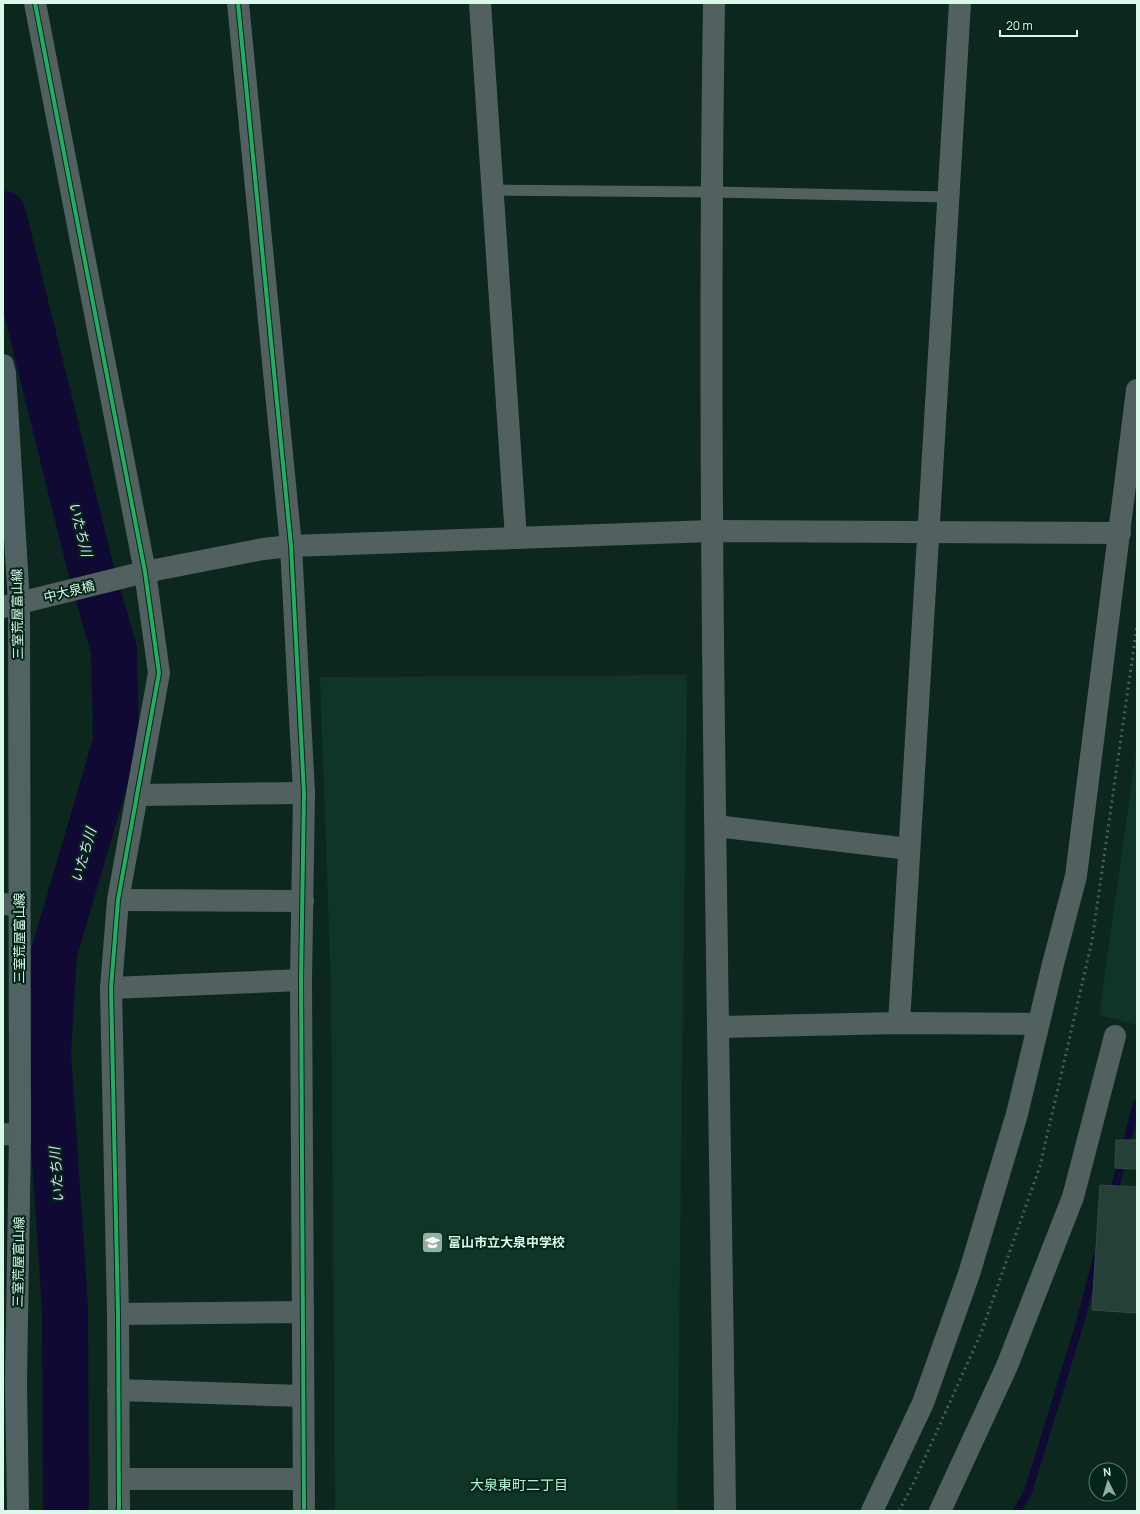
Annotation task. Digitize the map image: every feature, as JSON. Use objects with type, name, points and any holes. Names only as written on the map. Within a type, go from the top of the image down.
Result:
[{"type":"main road","name":"三室荒屋富山線","points":[[4,371],[11,605],[12,1134],[10,1382],[18,1511]]},
{"type":"street","points":[[35,3],[145,572],[159,673],[118,900],[111,988],[118,1314],[119,1511]]},
{"type":"street","points":[[238,3],[291,546],[304,793],[301,980],[303,1312],[302,1396],[304,1511]]},
{"type":"street","points":[[480,3],[516,538]]},
{"type":"street","points":[[714,3],[711,192],[711,531],[725,1511]]},
{"type":"street","points":[[899,1023],[960,3]]},
{"type":"street","points":[[872,1511],[923,1404],[970,1274],[1017,1114],[1038,1024],[1076,876],[1137,390]]},
{"type":"street","name":"中大泉橋","points":[[11,605],[145,572],[263,549],[291,546],[711,531],[1120,533]]},
{"type":"street","points":[[138,795],[304,793]]},
{"type":"street","points":[[716,826],[909,849]]},
{"type":"street","points":[[118,900],[303,902]]},
{"type":"street","points":[[111,988],[301,980]]},
{"type":"street","points":[[719,1027],[899,1023],[1038,1024]]},
{"type":"street","points":[[940,1511],[1007,1366],[1073,1197],[1115,1036]]},
{"type":"street","points":[[118,1314],[303,1312]]},
{"type":"street","points":[[118,1390],[302,1396]]},
{"type":"street","points":[[119,1479],[304,1479]]},
{"type":"lane","points":[[492,190],[711,192],[948,197]]},
{"type":"shaded area","points":[[687,675],[677,1511],[335,1511],[331,988],[320,677]]},
{"type":"shaded area","points":[[1137,745],[1137,1025],[1099,1015]]},
{"type":"building","points":[[1116,1140],[1137,1140],[1137,1169],[1115,1168]]},
{"type":"building","points":[[1100,1185],[1137,1187],[1137,1313],[1092,1310]]},
{"type":"waterway","name":"いたち川","points":[[3,214],[90,566],[114,650],[116,742],[54,953],[48,1054],[65,1308],[66,1511]]},
{"type":"waterway","points":[[1113,1195],[1137,1103]]},
{"type":"waterway","points":[[1017,1511],[1028,1492],[1080,1323],[1097,1257]]},
{"type":"railway","points":[[899,1511],[914,1482],[981,1333],[1040,1166],[1092,941],[1137,626]]},
{"type":"cycle path","points":[[35,3],[145,572],[159,673],[118,900],[111,988],[118,1314],[119,1511]]},
{"type":"cycle path","points":[[238,3],[291,546],[304,793],[301,980],[304,1511]]},
{"type":"place","name":"富山市立大泉中学校","points":[[433,1242]]},
{"type":"district","name":"大泉東町二丁目","points":[[519,1484]]}]
